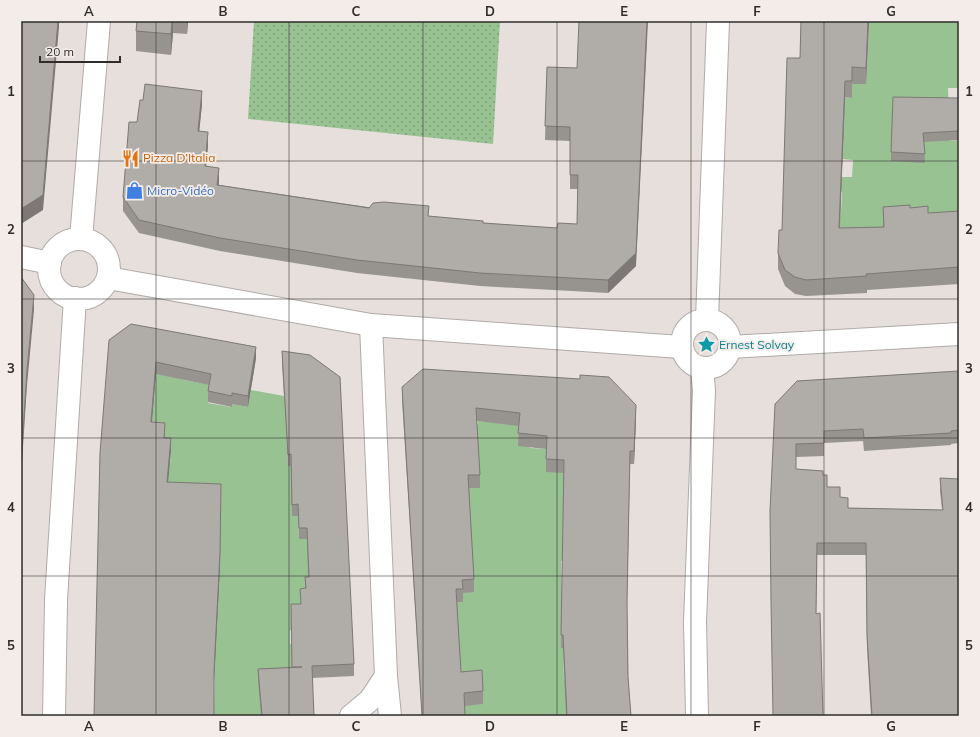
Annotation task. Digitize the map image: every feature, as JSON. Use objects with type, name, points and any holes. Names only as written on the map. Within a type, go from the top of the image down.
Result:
[{"type":"street","points":[[81,239],[99,21]]},
{"type":"street","points":[[707,320],[718,21]]},
{"type":"street","points":[[81,239],[98,246],[104,252],[108,260],[109,269],[108,278],[104,286],[91,296],[75,298],[60,292],[55,286],[51,279],[50,263],[55,252],[64,243],[81,239]]},
{"type":"street","points":[[21,257],[50,263]]},
{"type":"street","points":[[108,278],[371,325],[681,347]]},
{"type":"street","points":[[54,716],[56,600],[75,298]]},
{"type":"street","points":[[707,320],[716,322],[724,328],[729,338],[730,347],[727,356],[720,364],[712,368],[702,368],[692,365],[685,357],[681,347],[682,336],[688,328],[696,322],[707,320]]},
{"type":"street","points":[[371,325],[386,676],[390,716]]},
{"type":"street","points":[[730,347],[959,334]]},
{"type":"street","points":[[697,716],[696,622],[704,390],[702,368]]},
{"type":"street","points":[[351,716],[370,700],[386,676]]},
{"type":"green space","points":[[254,21],[500,21],[493,144],[248,119]]},
{"type":"green space","points":[[869,21],[959,21],[959,88],[948,88],[950,141],[959,140],[959,234],[884,243],[834,245],[841,213],[842,192],[826,177],[852,177],[853,160],[842,159],[845,97],[852,98],[852,84],[866,84]]},
{"type":"green space","points":[[159,363],[184,380],[211,385],[208,403],[231,407],[232,404],[248,407],[251,390],[284,396],[288,466],[305,465],[292,516],[298,516],[299,539],[311,539],[309,589],[301,615],[290,631],[290,644],[294,644],[302,678],[261,716],[214,716],[215,665],[149,491],[170,465],[171,450],[151,433],[156,378]]},
{"type":"green space","points":[[478,421],[520,425],[530,448],[547,449],[574,460],[563,523],[562,545],[566,545],[566,561],[561,561],[566,716],[464,716],[449,603],[462,593],[474,591],[446,423],[478,425]]},
{"type":"building","points":[[21,21],[58,21],[43,195],[21,209]]},
{"type":"building","points":[[137,21],[172,21],[171,34],[136,31]]},
{"type":"building","points":[[579,21],[647,21],[636,253],[608,280],[480,273],[357,260],[220,238],[139,220],[123,197],[129,122],[137,122],[140,100],[143,100],[145,84],[202,91],[198,131],[208,132],[205,166],[219,168],[217,185],[369,208],[373,203],[384,202],[429,206],[428,216],[483,221],[483,223],[557,228],[558,223],[577,224],[578,175],[570,175],[570,127],[545,126],[547,67],[577,68]]},
{"type":"building","points":[[801,21],[868,21],[866,68],[852,67],[852,81],[845,81],[839,228],[884,227],[883,207],[910,205],[910,208],[928,206],[928,213],[959,211],[959,267],[806,280],[795,277],[785,270],[778,253],[779,230],[782,230],[787,58],[800,58]]},
{"type":"building","points":[[893,97],[959,98],[959,131],[923,133],[925,154],[891,152]]},
{"type":"building","points":[[21,277],[34,295],[21,462]]},
{"type":"building","points":[[131,324],[256,347],[248,396],[232,393],[232,396],[208,391],[211,374],[156,362],[151,422],[165,423],[164,438],[171,438],[167,482],[221,484],[220,553],[214,671],[214,716],[94,716],[100,453],[109,340]]},
{"type":"building","points":[[282,351],[310,355],[340,377],[354,664],[312,666],[314,716],[262,716],[258,669],[302,667],[292,667],[291,604],[301,604],[300,589],[306,588],[305,577],[309,577],[307,528],[299,528],[298,504],[292,505],[291,454],[288,455]]},
{"type":"building","points":[[423,369],[580,379],[580,375],[609,377],[636,405],[634,451],[630,451],[627,601],[628,677],[631,716],[567,716],[563,635],[561,635],[564,460],[546,459],[547,436],[518,433],[520,413],[476,408],[480,475],[468,475],[474,579],[462,580],[463,589],[456,589],[461,672],[482,670],[483,691],[464,693],[465,716],[422,716],[402,387]]},
{"type":"building","points":[[959,371],[959,430],[951,431],[951,433],[864,438],[863,429],[824,431],[824,443],[796,444],[796,469],[823,471],[823,475],[827,475],[827,487],[840,487],[840,497],[848,498],[848,508],[943,510],[940,478],[959,479],[959,716],[872,716],[867,636],[866,543],[817,543],[816,614],[820,613],[823,716],[773,716],[770,511],[775,404],[797,381]]},
{"type":"place","name":"Pizza D’Italia","points":[[130,158]]},
{"type":"place","name":"Micro-Vidéo","points":[[134,191]]},
{"type":"place","name":"Ernest Solvay","points":[[706,345]]}]
